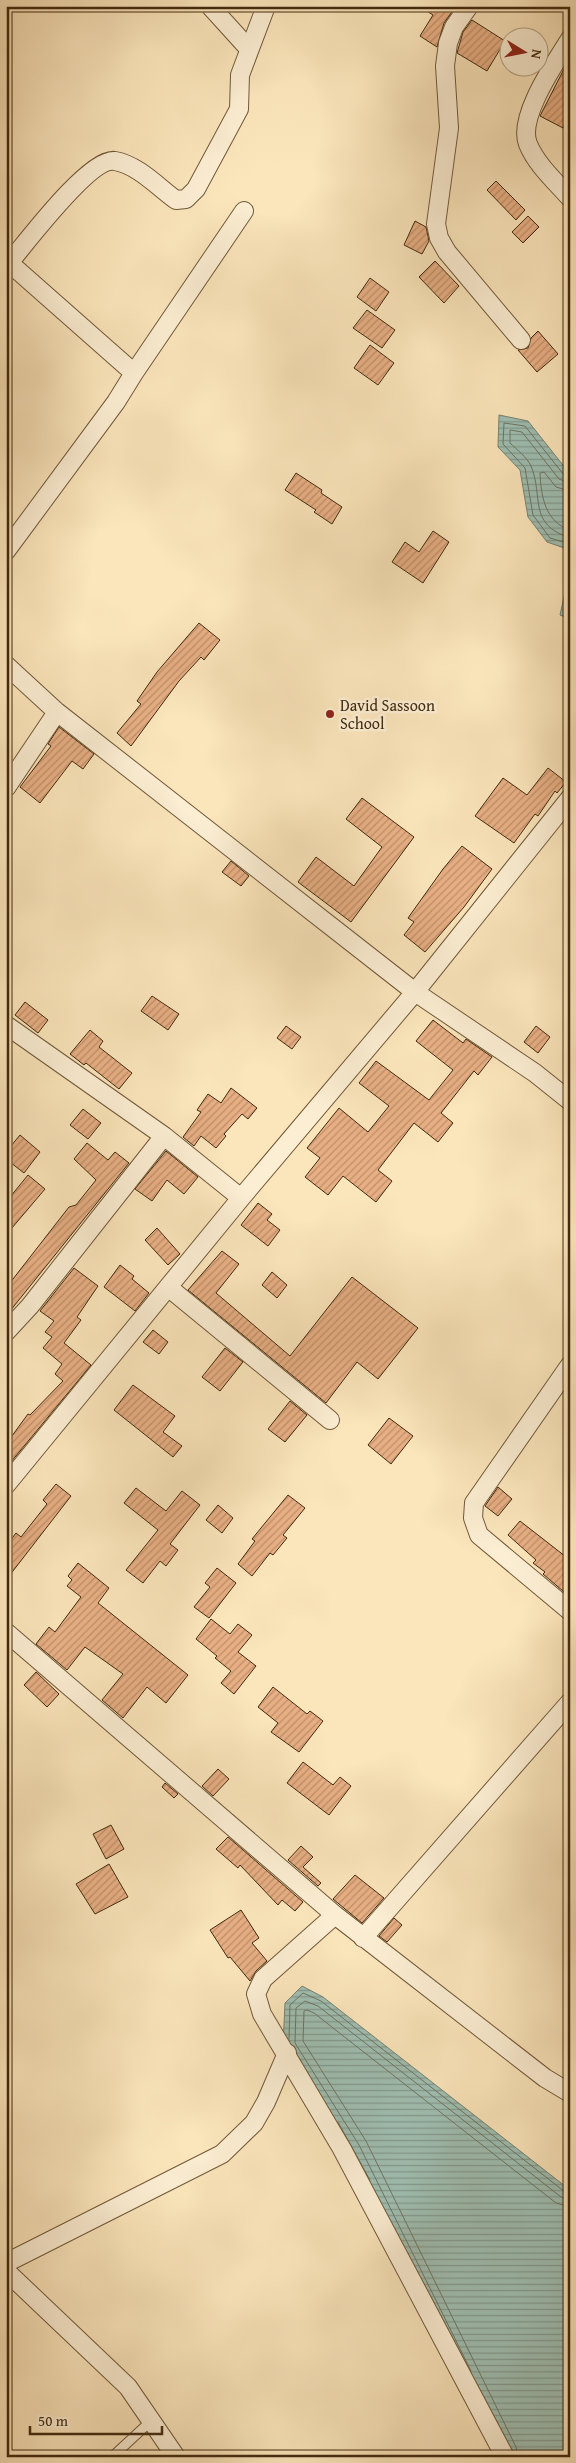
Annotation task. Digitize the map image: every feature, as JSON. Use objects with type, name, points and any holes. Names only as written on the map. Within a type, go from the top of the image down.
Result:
[{"type":"street","points":[[210,6],[249,49]]},
{"type":"street","points":[[134,373],[8,261],[66,195],[103,163],[113,160],[128,165],[176,200],[186,198],[196,189],[208,171],[223,136],[240,109],[240,75],[266,6]]},
{"type":"street","points":[[469,6],[454,27],[448,43],[445,66],[449,128],[436,224],[439,238],[446,252],[521,340]]},
{"type":"street","points":[[570,39],[539,92],[530,112],[526,128],[527,141],[534,157],[570,198]]},
{"type":"street","points":[[6,551],[116,402],[244,211]]},
{"type":"street","points":[[6,665],[57,712],[415,992],[569,1098]]},
{"type":"street","points":[[6,788],[57,712]]},
{"type":"street","points":[[6,1485],[241,1198],[415,992],[570,798]]},
{"type":"street","points":[[6,1025],[164,1136],[241,1198]]},
{"type":"street","points":[[6,1332],[30,1306],[164,1136]]},
{"type":"street","points":[[168,1288],[330,1420]]},
{"type":"street","points":[[570,1365],[474,1503],[473,1518],[479,1535],[570,1611]]},
{"type":"street","points":[[6,1632],[334,1915],[544,2078],[570,2093]]},
{"type":"street","points":[[363,1938],[570,1702]]},
{"type":"street","points":[[334,1915],[263,1979],[256,1994],[262,2014],[287,2053],[342,2149],[505,2457]]},
{"type":"street","points":[[6,2263],[222,2154],[254,2122],[266,2102],[287,2053]]},
{"type":"street","points":[[6,2271],[128,2387],[176,2457]]},
{"type":"lane","points":[[112,2457],[152,2420]]},
{"type":"water","points":[[499,415],[528,421],[570,474],[570,550],[547,542],[528,517],[520,470],[498,447]]},
{"type":"water","points":[[570,570],[570,619],[560,615]]},
{"type":"water","points":[[302,1986],[323,1997],[570,2190],[570,2457],[501,2457],[283,2045],[285,2003]]},
{"type":"building","points":[[419,6],[456,6],[444,23],[437,47],[420,36],[433,15]]},
{"type":"building","points":[[472,20],[498,37],[498,53],[487,71],[457,53],[463,32]]},
{"type":"building","points":[[565,67],[570,70],[570,114],[563,128],[540,116]]},
{"type":"building","points":[[496,181],[525,210],[516,220],[487,190]]},
{"type":"building","points":[[528,216],[539,227],[523,243],[512,232]]},
{"type":"building","points":[[415,221],[426,227],[429,241],[422,254],[404,245]]},
{"type":"building","points":[[435,261],[459,286],[444,303],[419,277]]},
{"type":"building","points":[[370,278],[389,292],[376,311],[357,297]]},
{"type":"building","points":[[367,310],[395,330],[382,348],[353,328]]},
{"type":"building","points":[[538,331],[558,354],[537,372],[518,350],[528,348],[531,338]]},
{"type":"building","points":[[370,345],[394,363],[378,385],[354,368]]},
{"type":"building","points":[[296,473],[322,490],[321,493],[342,507],[332,524],[314,512],[316,510],[285,490]]},
{"type":"building","points":[[433,531],[449,542],[423,583],[392,562],[405,542],[419,552]]},
{"type":"building","points":[[199,623],[220,640],[204,660],[201,657],[179,681],[131,746],[117,733],[141,704],[137,701],[157,672]]},
{"type":"building","points":[[59,727],[94,754],[83,769],[72,761],[40,803],[20,787],[51,746],[48,744]]},
{"type":"building","points":[[548,768],[566,782],[557,793],[555,791],[538,816],[535,814],[514,843],[475,816],[503,778],[527,795]]},
{"type":"building","points":[[362,798],[414,837],[351,922],[298,882],[316,857],[354,886],[382,847],[346,819]]},
{"type":"building","points":[[462,846],[492,869],[464,907],[425,952],[404,935],[414,922],[408,918]]},
{"type":"building","points":[[231,861],[249,876],[241,886],[222,872]]},
{"type":"building","points":[[152,996],[179,1014],[168,1030],[141,1011]]},
{"type":"building","points":[[25,1002],[48,1020],[38,1033],[15,1015]]},
{"type":"building","points":[[433,1020],[463,1043],[466,1039],[492,1057],[478,1075],[474,1071],[441,1113],[453,1123],[438,1142],[414,1123],[378,1170],[392,1181],[376,1202],[343,1176],[328,1195],[305,1177],[320,1158],[307,1148],[339,1108],[368,1132],[389,1106],[359,1083],[376,1061],[429,1100],[453,1070],[416,1041]]},
{"type":"building","points":[[286,1026],[301,1037],[292,1049],[277,1038]]},
{"type":"building","points":[[536,1026],[550,1037],[538,1053],[524,1042]]},
{"type":"building","points":[[90,1030],[103,1041],[99,1047],[132,1073],[119,1089],[86,1063],[84,1065],[70,1054]]},
{"type":"building","points":[[231,1088],[257,1108],[248,1119],[242,1114],[224,1134],[226,1136],[216,1148],[201,1136],[194,1146],[183,1137],[201,1112],[197,1110],[208,1094],[221,1103]]},
{"type":"building","points":[[83,1109],[101,1123],[88,1139],[70,1125]]},
{"type":"building","points":[[20,1135],[40,1152],[24,1173],[6,1159],[6,1152]]},
{"type":"building","points":[[87,1143],[108,1160],[115,1152],[129,1163],[6,1316],[6,1288],[69,1207],[76,1205],[96,1180],[74,1159]]},
{"type":"building","points":[[166,1151],[198,1177],[184,1194],[167,1180],[152,1201],[135,1189]]},
{"type":"building","points":[[28,1175],[45,1189],[6,1235],[6,1202]]},
{"type":"building","points":[[258,1203],[272,1214],[267,1220],[280,1230],[268,1246],[241,1225]]},
{"type":"building","points":[[157,1228],[180,1254],[168,1265],[145,1240]]},
{"type":"building","points":[[222,1251],[239,1264],[216,1293],[290,1356],[352,1277],[418,1328],[378,1379],[357,1362],[326,1403],[188,1290]]},
{"type":"building","points":[[120,1265],[134,1276],[132,1279],[149,1293],[135,1311],[104,1287]]},
{"type":"building","points":[[74,1268],[98,1286],[77,1317],[81,1320],[64,1343],[91,1365],[6,1468],[6,1444],[28,1414],[30,1415],[63,1381],[55,1374],[62,1364],[43,1348],[52,1337],[45,1332],[54,1321],[40,1311]]},
{"type":"building","points":[[272,1272],[287,1285],[277,1298],[262,1285]]},
{"type":"building","points":[[153,1330],[168,1342],[159,1354],[143,1342]]},
{"type":"building","points":[[225,1348],[243,1362],[220,1391],[202,1377]]},
{"type":"building","points":[[133,1385],[175,1416],[163,1432],[182,1446],[173,1457],[114,1410]]},
{"type":"building","points":[[290,1401],[307,1415],[285,1442],[268,1429]]},
{"type":"building","points":[[389,1418],[413,1436],[391,1464],[368,1445]]},
{"type":"building","points":[[56,1484],[71,1496],[6,1580],[6,1546],[16,1533],[21,1537],[47,1504],[43,1500]]},
{"type":"building","points":[[498,1487],[512,1499],[498,1516],[485,1506]]},
{"type":"building","points":[[136,1488],[166,1511],[182,1491],[200,1505],[170,1544],[178,1550],[166,1566],[160,1561],[143,1583],[126,1570],[158,1530],[124,1503]]},
{"type":"building","points":[[288,1495],[305,1508],[283,1535],[287,1538],[273,1555],[270,1553],[252,1576],[238,1564],[255,1541],[252,1539]]},
{"type":"building","points":[[218,1505],[233,1518],[222,1533],[206,1520]]},
{"type":"building","points":[[520,1521],[570,1560],[570,1597],[543,1574],[545,1572],[533,1563],[536,1560],[508,1535]]},
{"type":"building","points":[[78,1563],[109,1588],[98,1603],[188,1675],[166,1703],[147,1687],[123,1718],[102,1700],[123,1674],[85,1647],[67,1670],[36,1644],[49,1627],[55,1632],[81,1597],[67,1586],[72,1580],[68,1576]]},
{"type":"building","points":[[217,1568],[236,1583],[209,1618],[194,1607],[210,1587],[205,1583]]},
{"type":"building","points":[[211,1619],[230,1634],[238,1624],[252,1635],[238,1652],[256,1666],[234,1694],[221,1683],[231,1671],[215,1658],[217,1656],[196,1639]]},
{"type":"building","points":[[36,1672],[59,1694],[47,1707],[24,1685]]},
{"type":"building","points":[[273,1687],[307,1714],[310,1711],[323,1721],[299,1752],[271,1732],[278,1723],[258,1707]]},
{"type":"building","points":[[303,1762],[333,1785],[340,1777],[351,1786],[329,1815],[287,1783]]},
{"type":"building","points":[[218,1769],[229,1779],[213,1796],[202,1786]]},
{"type":"building","points":[[165,1783],[178,1794],[174,1798],[162,1787]]},
{"type":"building","points":[[111,1825],[124,1849],[106,1859],[93,1834]]},
{"type":"building","points":[[228,1837],[303,1902],[295,1911],[282,1900],[278,1905],[240,1865],[238,1868],[216,1849]]},
{"type":"building","points":[[301,1846],[313,1857],[303,1867],[321,1883],[318,1886],[288,1860]]},
{"type":"building","points":[[109,1864],[128,1897],[95,1914],[76,1884]]},
{"type":"building","points":[[355,1875],[384,1898],[362,1923],[333,1899]]},
{"type":"building","points":[[241,1910],[259,1938],[252,1943],[267,1961],[256,1971],[250,1981],[230,1957],[228,1958],[210,1930]]},
{"type":"building","points":[[394,1918],[402,1925],[387,1942],[379,1936]]},
{"type":"place","name":"David Sassoon School","points":[[330,714]]}]
